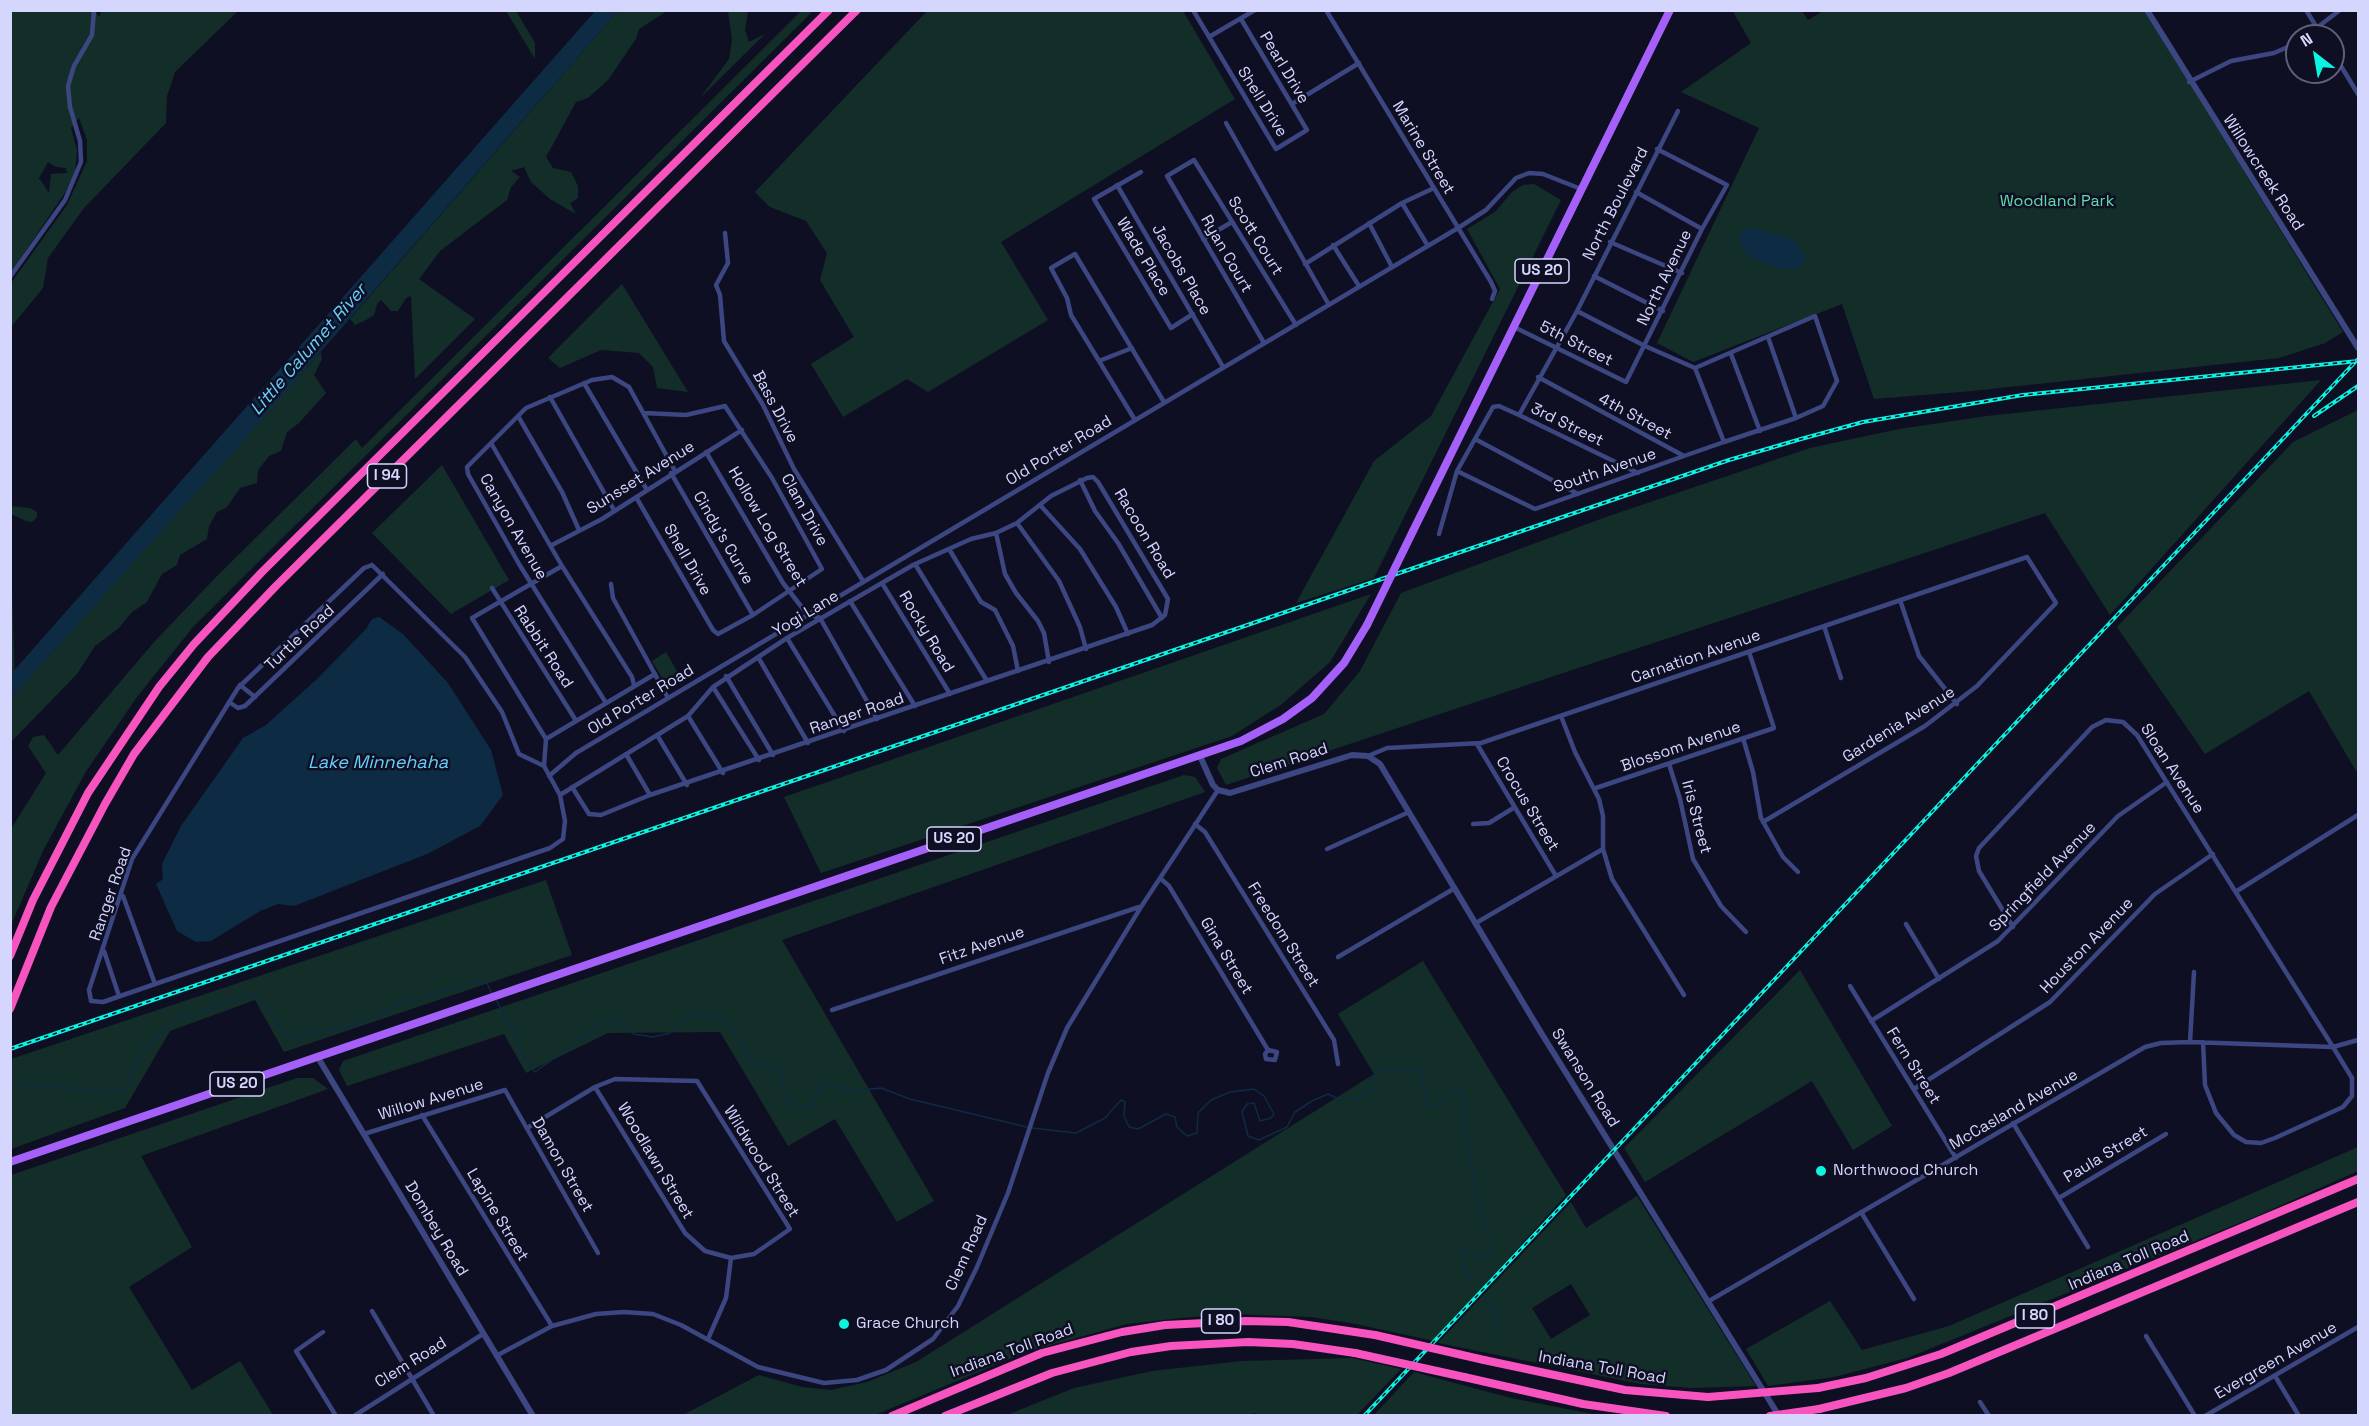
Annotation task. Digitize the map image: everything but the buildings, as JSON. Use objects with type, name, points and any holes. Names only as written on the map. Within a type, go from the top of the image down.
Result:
[{"type":"highway","name":"I 94","points":[[10,956],[33,900],[88,792],[159,687],[194,644],[262,572],[829,10]]},
{"type":"highway","name":"I 94","points":[[10,1009],[51,907],[105,804],[134,754],[208,657],[292,570],[857,10]]},
{"type":"highway","name":"Indiana Toll Road","points":[[892,1416],[1042,1353],[1122,1332],[1165,1325],[1246,1321],[1288,1322],[1375,1335],[1625,1390],[1708,1397],[1818,1388],[1875,1375],[1941,1354],[2358,1179]]},
{"type":"highway","name":"I 80","points":[[1770,1416],[1819,1409],[1906,1388],[1949,1373],[2358,1202]]},
{"type":"highway","name":"Indiana Toll Road","points":[[945,1416],[1052,1373],[1131,1352],[1171,1346],[1248,1342],[1293,1344],[1355,1353],[1583,1404],[1666,1416]]},
{"type":"main road","name":"US 20","points":[[10,1162],[1200,756],[1250,737],[1302,706],[1337,672],[1367,625],[1670,10]]},
{"type":"street","points":[[10,277],[65,200],[81,162],[80,141],[70,107],[68,86],[74,66],[92,35],[94,10]]},
{"type":"street","points":[[1193,10],[1209,37],[1255,10]]},
{"type":"street","name":"Marine Street","points":[[1326,10],[1494,287],[1492,298]]},
{"type":"street","name":"Willowcreek Road","points":[[2147,10],[2189,82],[2358,348]]},
{"type":"street","points":[[2306,10],[2315,24]]},
{"type":"street","points":[[2321,24],[2340,10]]},
{"type":"street","name":"Pearl Drive","points":[[1241,19],[1307,130]]},
{"type":"street","name":"Shell Drive","points":[[1209,37],[1276,148],[1307,130]]},
{"type":"street","points":[[2189,82],[2230,61],[2274,53],[2285,48]]},
{"type":"street","points":[[1292,104],[1359,63]]},
{"type":"street","points":[[2345,71],[2358,91]]},
{"type":"street","name":"North Boulevard","points":[[1519,415],[1538,377],[1577,311],[1678,111]]},
{"type":"street","points":[[1226,123],[1329,305]]},
{"type":"street","name":"North Avenue","points":[[1626,382],[1702,229],[1727,185],[1657,149]]},
{"type":"street","name":"Scott Court","points":[[1167,176],[1194,160],[1296,325]]},
{"type":"street","points":[[1118,185],[1141,172]]},
{"type":"street","name":"Old Porter Road","points":[[549,776],[576,753],[1458,228],[1486,210],[1507,186],[1522,175],[1536,173],[1549,175],[1581,189]]},
{"type":"street","name":"Ryan Court","points":[[1167,176],[1264,343]]},
{"type":"street","name":"Wade Place","points":[[1118,185],[1094,199],[1171,328],[1193,314]]},
{"type":"street","name":"Jacobs Place","points":[[1118,185],[1223,367]]},
{"type":"street","points":[[1305,264],[1402,203],[1434,188]]},
{"type":"street","points":[[1636,192],[1702,229]]},
{"type":"street","points":[[1402,203],[1428,246]]},
{"type":"street","points":[[1203,239],[1232,222]]},
{"type":"street","points":[[1369,223],[1392,267]]},
{"type":"street","name":"Bass Drive","points":[[725,233],[728,263],[716,281],[720,295],[724,341],[763,405],[794,469],[863,581]]},
{"type":"street","points":[[1610,242],[1682,273]]},
{"type":"street","points":[[1333,245],[1359,286]]},
{"type":"street","points":[[1135,420],[1071,315],[1067,298],[1051,268],[1075,254],[1164,402]]},
{"type":"street","points":[[1594,276],[1663,311]]},
{"type":"street","points":[[1577,311],[1645,346],[1695,368],[1724,442],[1796,418],[1823,406],[1838,381],[1815,316],[1695,368]]},
{"type":"street","name":"5th Street","points":[[1515,327],[1626,382]]},
{"type":"street","points":[[1768,337],[1796,418]]},
{"type":"street","points":[[1099,361],[1131,348]]},
{"type":"street","points":[[1731,354],[1760,431]]},
{"type":"street","name":"Canyon Avenue","points":[[606,703],[532,584],[467,471],[470,462],[518,416],[550,397],[584,383],[612,377],[620,380],[629,387],[644,413]]},
{"type":"street","name":"4th Street","points":[[1538,377],[1684,456],[1724,442]]},
{"type":"street","points":[[584,383],[647,490]]},
{"type":"street","points":[[550,397],[614,510]]},
{"type":"street","points":[[644,413],[686,415],[720,405],[729,409],[742,430]]},
{"type":"street","points":[[1439,534],[1457,471],[1493,407],[1499,406],[1519,415]]},
{"type":"street","name":"Cindy's Curve","points":[[644,413],[673,472],[753,615]]},
{"type":"street","name":"3rd Street","points":[[1519,415],[1638,473]]},
{"type":"street","points":[[518,416],[562,492],[579,530]]},
{"type":"street","name":"Sunsset Avenue","points":[[552,545],[636,497],[742,430]]},
{"type":"street","name":"Clam Drive","points":[[742,430],[822,566],[819,573],[790,591]]},
{"type":"street","points":[[1475,439],[1578,494]]},
{"type":"street","name":"Canyon Avenue","points":[[491,443],[634,685]]},
{"type":"street","name":"Hollow Log Street","points":[[706,452],[790,591],[807,614]]},
{"type":"street","name":"South Avenue","points":[[1457,471],[1535,508],[1684,456]]},
{"type":"street","name":"Racoon Road","points":[[1080,480],[1093,477],[1098,482],[1166,592],[1168,605],[1162,618]]},
{"type":"street","points":[[1080,480],[1099,518],[1118,543],[1162,618]]},
{"type":"street","name":"Yogi Lane","points":[[560,795],[688,716],[713,687],[726,676],[820,618],[915,564],[971,539],[996,533],[1017,523],[1051,496],[1080,480]]},
{"type":"street","name":"Shell Drive","points":[[636,497],[713,630],[718,634],[753,615]]},
{"type":"street","points":[[1040,505],[1080,549],[1116,607],[1128,634]]},
{"type":"street","points":[[1017,523],[1059,581],[1077,619],[1086,649]]},
{"type":"street","points":[[996,533],[1005,573],[1044,633],[1049,662]]},
{"type":"street","points":[[949,549],[981,602],[995,610],[1013,646],[1018,671]]},
{"type":"street","name":"Carnation Avenue","points":[[1368,756],[1387,748],[1477,744],[2027,557],[2056,603]]},
{"type":"street","points":[[915,564],[987,681]]},
{"type":"street","name":"Ranger Road","points":[[383,574],[374,565],[364,568],[240,685],[130,864],[123,896],[89,990],[89,998],[98,1003],[553,847],[565,834],[560,795],[544,766]]},
{"type":"street","points":[[383,574],[470,664],[502,712],[519,754],[544,766],[546,739],[472,618],[562,566]]},
{"type":"street","name":"Turtle Road","points":[[255,697],[383,574]]},
{"type":"street","name":"Rocky Road","points":[[882,583],[950,694]]},
{"type":"street","points":[[611,584],[613,598],[668,698]]},
{"type":"street","name":"Rabbit Road","points":[[492,588],[575,719]]},
{"type":"street","points":[[753,615],[790,591]]},
{"type":"street","points":[[1900,600],[1919,656],[1957,704]]},
{"type":"street","points":[[850,601],[915,706]]},
{"type":"street","name":"Gardenia Avenue","points":[[1763,822],[1925,726],[1957,704],[2056,603]]},
{"type":"street","points":[[807,614],[820,618],[877,719]]},
{"type":"street","name":"Ranger Road","points":[[572,787],[589,814],[595,816],[650,795],[723,773],[987,681],[1049,662],[1152,626],[1162,618]]},
{"type":"street","points":[[1824,626],[1841,678]]},
{"type":"street","points":[[787,638],[844,731]]},
{"type":"street","name":"Blossom Avenue","points":[[1596,788],[1774,728],[1749,652]]},
{"type":"street","points":[[758,657],[808,743]]},
{"type":"street","points":[[546,739],[575,719],[626,693],[634,685],[655,674]]},
{"type":"street","points":[[726,676],[773,756]]},
{"type":"street","points":[[229,702],[240,708],[255,697],[240,685]]},
{"type":"street","points":[[713,687],[759,760]]},
{"type":"street","points":[[688,716],[723,773]]},
{"type":"street","points":[[1560,716],[1575,752],[1596,788],[1603,816],[1603,849],[1615,884],[1684,995]]},
{"type":"street","name":"Sloan Avenue","points":[[2013,927],[1979,871],[1976,855],[1979,848],[2092,727],[2106,720],[2115,720],[2132,728],[2237,891],[2352,1078],[2353,1090],[2349,1101],[2339,1110],[2261,1143],[2246,1142],[2234,1135],[2216,1113],[2205,1085],[2203,1042]]},
{"type":"street","points":[[657,735],[687,785]]},
{"type":"street","points":[[1743,738],[1763,822],[1783,857],[1798,872]]},
{"type":"street","name":"Crocus Street","points":[[1477,744],[1556,876]]},
{"type":"street","points":[[626,754],[650,795]]},
{"type":"street","points":[[1200,756],[1213,785],[1218,790]]},
{"type":"street","name":"Clem Road","points":[[496,1356],[552,1326],[596,1314],[624,1312],[653,1314],[708,1339],[758,1367],[824,1383],[857,1380],[886,1370],[911,1356],[933,1339],[958,1306],[1008,1193],[1067,1028],[1141,907],[1218,790],[1230,793],[1240,791],[1346,757],[1368,756]]},
{"type":"street","name":"Swanson Road","points":[[1368,756],[1383,768],[1534,1022],[1779,1416]]},
{"type":"street","name":"Iris Street","points":[[1669,764],[1680,799],[1693,859],[1721,906],[1746,932]]},
{"type":"street","name":"Springfield Avenue","points":[[1871,1021],[1998,941],[2118,816],[2167,782]]},
{"type":"street","points":[[1473,824],[1489,823],[1515,807]]},
{"type":"street","points":[[1327,849],[1409,812]]},
{"type":"street","points":[[2237,891],[2358,816]]},
{"type":"street","name":"Freedom Street","points":[[1195,824],[1206,832],[1334,1040],[1338,1064]]},
{"type":"street","points":[[1476,923],[1603,849]]},
{"type":"street","name":"Houston Avenue","points":[[1914,1089],[2050,1002],[2154,894],[2213,854]]},
{"type":"street","name":"Gina Street","points":[[1160,878],[1169,886],[1268,1050]]},
{"type":"street","points":[[1338,957],[1455,888]]},
{"type":"street","points":[[123,896],[155,984]]},
{"type":"street","name":"Fitz Avenue","points":[[832,1010],[1141,907]]},
{"type":"street","points":[[1906,924],[1939,979]]},
{"type":"street","points":[[104,951],[119,996]]},
{"type":"street","points":[[2190,1042],[2194,972]]},
{"type":"street","name":"Fern Street","points":[[1850,986],[1956,1158]]},
{"type":"street","name":"McCasland Avenue","points":[[1709,1301],[2145,1047],[2161,1043],[2203,1042],[2333,1047],[2358,1040]]},
{"type":"street","name":"Dombey Road","points":[[317,1056],[533,1416]]},
{"type":"street","name":"Wildwood Street","points":[[595,1087],[615,1078],[697,1081],[789,1229],[754,1254],[731,1258]]},
{"type":"street","points":[[527,1128],[595,1087]]},
{"type":"street","name":"Woodlawn Street","points":[[595,1087],[684,1233],[705,1251],[731,1258]]},
{"type":"street","name":"Willow Avenue","points":[[364,1134],[506,1090]]},
{"type":"street","name":"Damon Street","points":[[506,1090],[598,1253]]},
{"type":"street","name":"Lapine Street","points":[[422,1115],[552,1326]]},
{"type":"street","points":[[2013,1123],[2088,1247]]},
{"type":"street","name":"Paula Street","points":[[2059,1198],[2166,1134]]},
{"type":"street","points":[[1861,1212],[1914,1299]]},
{"type":"street","points":[[708,1339],[726,1298],[731,1258]]},
{"type":"street","points":[[372,1311],[434,1416]]},
{"type":"street","name":"Evergreen Avenue","points":[[2205,1416],[2358,1327]]},
{"type":"street","points":[[322,1332],[296,1351],[336,1416]]},
{"type":"street","name":"Clem Road","points":[[354,1416],[483,1334]]},
{"type":"street","points":[[2146,1336],[2195,1416]]},
{"type":"street","points":[[2275,1376],[2299,1416]]},
{"type":"street","points":[[1980,1401],[1989,1416]]},
{"type":"green space","points":[[102,10],[238,11],[175,72],[167,96],[166,123],[84,208],[48,258],[43,288],[11,327],[11,283],[67,205],[87,161],[87,140],[79,118],[71,128],[77,150],[75,172],[66,191],[11,273],[11,11],[95,11],[99,17]],"holes":[[[48,162],[56,167],[66,168],[67,173],[51,174],[49,193],[40,179],[38,180]]]},
{"type":"green space","points":[[928,10],[1183,11],[1235,99],[1001,242],[1048,320],[928,392],[907,379],[843,417],[811,364],[854,337],[820,280],[827,253],[806,221],[770,207],[755,192]]},
{"type":"green space","name":"Woodland Park","points":[[1732,10],[1802,11],[1808,20],[1825,10],[2145,11],[2343,332],[2325,343],[2279,358],[1972,391],[1874,399],[1842,304],[1693,362],[1657,343],[1759,128],[1681,92],[1751,43]]},
{"type":"green space","points":[[506,11],[516,11],[535,43],[535,59]]},
{"type":"green space","points":[[618,11],[667,11],[639,29],[636,39],[608,80],[588,98],[576,102],[546,157],[553,168],[571,172],[578,186],[578,198],[570,203],[576,214],[550,199],[531,182],[524,167],[511,171],[520,177],[511,187],[507,200],[440,251],[419,279],[475,319],[415,379],[411,296],[406,298],[398,311],[391,311],[381,300],[377,304],[374,315],[366,320],[355,325],[350,319]]},
{"type":"green space","points":[[728,11],[748,11],[745,30],[749,42],[765,34],[700,98],[729,59],[732,40]]},
{"type":"green space","points":[[801,11],[813,11],[193,627],[137,697],[85,773],[43,851],[11,925],[11,829],[46,773],[28,746],[33,737],[44,735],[58,755],[155,641],[217,576],[356,439],[362,448]]},
{"type":"green space","points":[[1534,184],[1561,200],[1374,578],[1296,603],[1374,461],[1431,416],[1500,289],[1467,229],[1495,212],[1512,192],[1523,185]]},
{"type":"green space","points":[[622,284],[688,392],[657,388],[653,367],[639,353],[601,350],[560,368],[548,358]]},
{"type":"green space","points":[[321,352],[322,359],[314,375],[326,393],[299,423],[287,432],[281,451],[269,456],[258,470],[257,483],[240,488],[227,507],[217,512],[209,526],[207,539],[180,555],[177,565],[162,574],[147,602],[132,612],[119,628],[95,646],[77,674],[11,742],[11,698]]},
{"type":"green space","points":[[2321,380],[2110,615],[2045,513],[1226,785],[1217,768],[1221,759],[1324,714],[1360,671],[1401,593],[1606,517],[1810,448],[1899,429],[1987,416]]},
{"type":"green space","points":[[2358,410],[2358,770],[2356,771],[2309,691],[2205,754],[2117,627],[2293,442]]},
{"type":"green space","points":[[442,465],[509,580],[451,614],[372,533]]},
{"type":"green space","points":[[10,506],[30,508],[37,512],[37,517],[32,522],[26,521],[11,514]]},
{"type":"green space","points":[[11,556],[15,682],[11,687]]},
{"type":"green space","points":[[1371,594],[1330,662],[1282,704],[1232,736],[821,873],[784,797]]},
{"type":"green space","points":[[666,652],[681,678],[667,686],[652,661]]},
{"type":"green space","points":[[1184,775],[1195,777],[1205,792],[782,940],[934,1201],[897,1222],[835,1119],[788,1146],[720,1032],[608,1033],[526,1073],[504,1034],[347,1086],[339,1070],[343,1061]]},
{"type":"green space","points":[[546,880],[572,955],[284,1052],[255,1000],[170,1031],[125,1108],[11,1149],[11,1059]]},
{"type":"green space","points":[[1423,961],[1566,1195],[1434,1341],[1311,1317],[1230,1314],[1180,1318],[1127,1324],[1029,1351],[875,1415],[683,1415],[759,1375],[802,1387],[831,1390],[867,1382],[916,1362],[1374,1074],[1338,1014]]},
{"type":"green space","points":[[1800,970],[1892,1126],[1853,1150],[1812,1081],[1645,1182],[1624,1148]]},
{"type":"green space","points":[[297,1078],[313,1078],[328,1089],[141,1156],[192,1247],[129,1287],[192,1390],[240,1361],[273,1415],[11,1415],[11,1175]]},
{"type":"green space","points":[[2358,1147],[2358,1171],[2259,1215],[1907,1358],[1834,1377],[1768,1386],[1746,1349],[1830,1301],[1862,1350],[1949,1326]]},
{"type":"green space","points":[[1637,1196],[1756,1386],[1691,1388],[1641,1384],[1438,1343],[1571,1202],[1586,1228]],"holes":[[[1571,1284],[1590,1315],[1551,1339],[1532,1308]]]},
{"type":"green space","points":[[1352,1358],[1401,1369],[1357,1415],[1259,1416],[1254,1413],[1244,1416],[1007,1415],[1074,1388],[1152,1371],[1242,1361]]},
{"type":"green space","points":[[1414,1372],[1511,1398],[1598,1415],[1374,1415]]},
{"type":"water","name":"Little Calumet River","points":[[596,10],[618,11],[249,434],[11,698],[11,674]]},
{"type":"water","points":[[1754,228],[1791,239],[1802,249],[1806,261],[1797,269],[1784,270],[1747,256],[1738,237],[1744,230]]},
{"type":"water","name":"Lake Minnehaha","points":[[379,617],[403,634],[448,683],[491,750],[503,795],[480,826],[427,854],[294,906],[278,904],[260,911],[211,941],[196,942],[177,931],[156,884],[163,879],[162,864],[181,826],[243,738],[266,725],[317,679],[366,629],[372,619]]},
{"type":"waterway","points":[[10,1083],[105,1091],[126,1088],[145,1048],[174,1021],[247,994],[255,994],[264,1003],[287,1037],[347,1028],[403,1003],[478,980],[487,983],[492,994]]},
{"type":"waterway","points":[[495,998],[515,1033],[519,1049],[535,1072],[606,1021],[615,1019],[634,1034],[653,1037],[670,1033],[688,1016],[699,1013],[719,1017],[731,1026],[750,1062],[757,1066],[776,1066],[782,1074],[781,1083],[786,1099],[798,1107],[812,1107],[819,1089],[829,1084],[852,1091],[881,1088],[910,1099],[1027,1127]]},
{"type":"waterway","points":[[1032,1128],[1076,1133],[1105,1118],[1121,1100],[1125,1102],[1124,1116],[1129,1127],[1138,1129],[1166,1114],[1175,1117],[1177,1127],[1187,1136],[1197,1133],[1198,1113],[1211,1100],[1230,1092],[1254,1089],[1264,1096],[1274,1114],[1271,1118],[1260,1121],[1254,1103],[1247,1104],[1242,1112],[1248,1136],[1259,1140],[1287,1127],[1295,1112],[1328,1094],[1341,1100],[1356,1100],[1369,1093],[1373,1076],[1385,1069],[1420,1070],[1424,1077],[1423,1086],[1428,1102],[1434,1107],[1445,1100],[1450,1090],[1461,1089],[1466,1104],[1465,1130],[1484,1229],[1492,1244],[1488,1256],[1480,1258],[1468,1247],[1462,1250],[1463,1268],[1473,1284]]},
{"type":"waterway","points":[[1486,1299],[1496,1311],[1494,1335]]},
{"type":"waterway","points":[[1477,1409],[1477,1416]]},
{"type":"railway","points":[[1364,1416],[2357,360]]},
{"type":"railway","points":[[10,1049],[1729,460],[1863,422],[2023,395],[2358,361]]},
{"type":"railway","points":[[2314,416],[2358,386]]},
{"type":"place","name":"Northwood Church","points":[[1821,1171]]},
{"type":"place","name":"Grace Church","points":[[844,1324]]}]
